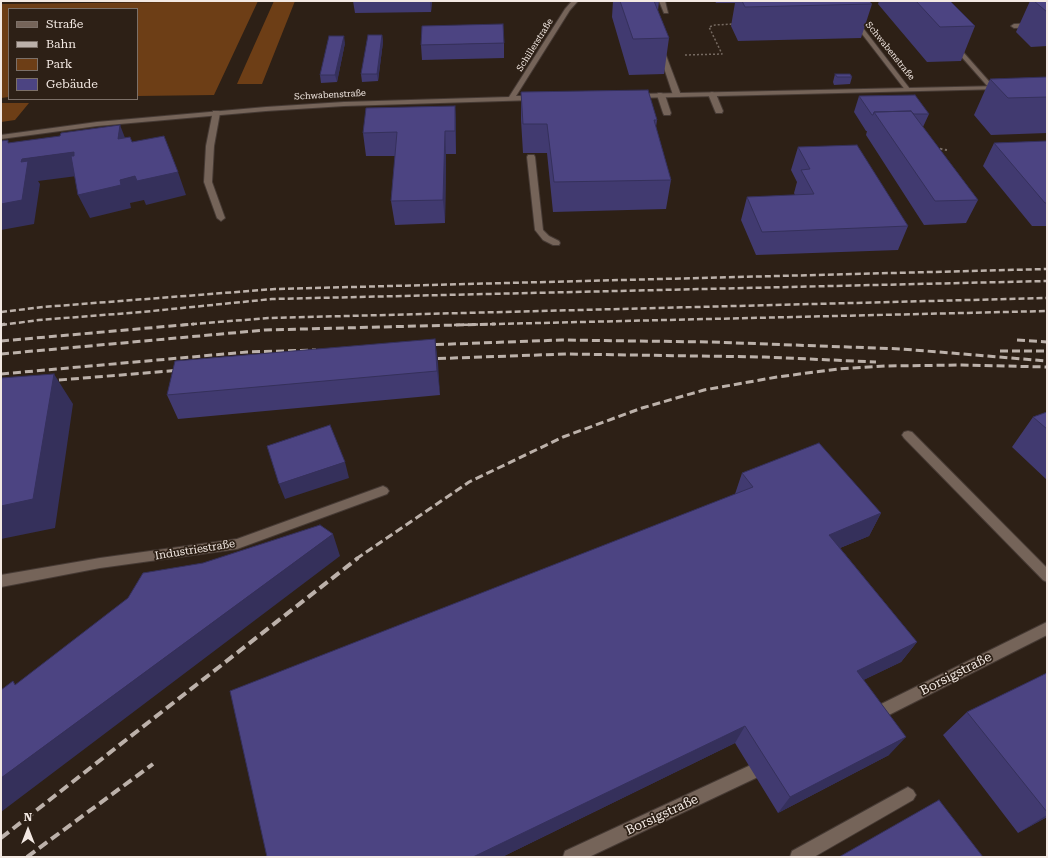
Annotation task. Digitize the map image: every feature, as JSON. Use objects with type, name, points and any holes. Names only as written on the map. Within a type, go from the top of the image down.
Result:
[{"type":"street","name":"Schillerstraße","points":[[511,99],[568,9],[575,1]]},
{"type":"street","points":[[662,1],[666,12]]},
{"type":"street","name":"Schwabenstraße","points":[[851,21],[861,29],[908,90]]},
{"type":"street","points":[[1014,26],[1047,26]]},
{"type":"street","points":[[949,40],[992,88]]},
{"type":"street","points":[[658,43],[676,95]]},
{"type":"street","name":"Schwabenstraße","points":[[629,96],[1008,87]]},
{"type":"street","points":[[712,94],[719,111]]},
{"type":"street","points":[[661,95],[667,113]]},
{"type":"street","name":"Schwabenstraße","points":[[1,137],[97,124],[216,113],[344,104],[543,98]]},
{"type":"street","points":[[216,113],[210,146],[208,182],[221,218]]},
{"type":"street","points":[[531,157],[539,230],[546,238],[556,243]]},
{"type":"street","points":[[908,436],[1047,576]]},
{"type":"street","name":"Industriestraße","points":[[1,581],[100,564],[237,544],[383,491]]},
{"type":"street","name":"Borsigstraße","points":[[865,720],[1047,628]]},
{"type":"street","name":"Borsigstraße","points":[[571,857],[753,772]]},
{"type":"street","points":[[798,857],[908,795]]},
{"type":"path","points":[[662,55],[722,54],[709,27],[715,25],[737,24]]},
{"type":"path","points":[[932,148],[947,150]]},
{"type":"green space","points":[[258,1],[214,95],[138,96],[138,8],[8,8],[8,97],[1,98],[1,4]]},
{"type":"green space","points":[[274,1],[295,1],[262,84],[237,84]]},
{"type":"green space","points":[[1,103],[29,103],[15,120],[1,122]]},
{"type":"building","points":[[620,1],[654,1],[669,38],[633,39]]},
{"type":"building","points":[[742,1],[869,1],[872,4],[745,7]]},
{"type":"building","points":[[916,1],[950,1],[975,26],[940,27]]},
{"type":"building","points":[[1034,1],[1047,1],[1047,12]]},
{"type":"building","points":[[503,24],[504,43],[421,45],[422,26]]},
{"type":"building","points":[[368,35],[382,35],[377,74],[361,74]]},
{"type":"building","points":[[329,36],[344,36],[335,75],[320,75]]},
{"type":"building","points":[[835,74],[850,74],[852,77],[837,77]]},
{"type":"building","points":[[1047,77],[1047,97],[1008,98],[990,79]]},
{"type":"building","points":[[648,90],[657,120],[654,120],[671,180],[554,182],[547,124],[523,124],[521,92]]},
{"type":"building","points":[[915,95],[929,114],[914,114],[911,111],[874,112],[872,115],[859,96]]},
{"type":"building","points":[[455,106],[455,131],[445,131],[443,200],[391,201],[397,132],[363,133],[366,108]]},
{"type":"building","points":[[911,111],[978,200],[935,201],[874,112]]},
{"type":"building","points":[[120,125],[118,139],[130,137],[132,142],[164,136],[178,172],[137,181],[135,176],[120,180],[121,185],[78,195],[71,156],[74,156],[74,152],[22,159],[21,162],[28,161],[22,200],[1,204],[1,141],[8,140],[8,143],[60,136],[61,133]]},
{"type":"building","points":[[1047,141],[1047,203],[1045,203],[994,143]]},
{"type":"building","points":[[857,145],[908,226],[762,232],[747,197],[814,194],[801,170],[810,169],[798,147]]},
{"type":"building","points":[[435,339],[437,371],[167,395],[175,361]]},
{"type":"building","points":[[54,374],[33,499],[1,506],[1,378]]},
{"type":"building","points":[[1047,412],[1047,429],[1033,417]]},
{"type":"building","points":[[330,425],[345,462],[279,484],[267,446]]},
{"type":"building","points":[[819,443],[881,513],[829,535],[917,642],[857,671],[906,737],[790,797],[745,726],[473,857],[267,857],[230,691],[753,487],[742,473]]},
{"type":"building","points":[[320,525],[333,534],[1,778],[1,690],[13,681],[15,685],[128,598],[143,573],[203,563]]},
{"type":"building","points":[[1047,673],[1047,812],[967,712]]},
{"type":"building","points":[[939,800],[983,857],[839,857]]},
{"type":"railway","points":[[1,312],[43,307],[275,289],[1047,269]]},
{"type":"railway","points":[[5,324],[1,325],[39,320],[142,312],[272,299],[1047,281]]},
{"type":"railway","points":[[191,324],[268,318],[1047,298]]},
{"type":"railway","points":[[482,324],[1047,311]]},
{"type":"railway","points":[[1,341],[191,324]]},
{"type":"railway","points":[[182,325],[191,324]]},
{"type":"railway","points":[[1,354],[265,330],[482,324]]},
{"type":"railway","points":[[454,325],[482,324]]},
{"type":"railway","points":[[482,324],[495,324]]},
{"type":"railway","points":[[424,345],[562,340],[712,342],[902,349],[1047,361]]},
{"type":"railway","points":[[1017,340],[1047,342]]},
{"type":"railway","points":[[1,374],[247,352],[316,350]]},
{"type":"railway","points":[[1000,351],[1047,351]]},
{"type":"railway","points":[[426,359],[566,354],[764,357],[876,362]]},
{"type":"railway","points":[[356,559],[469,482],[563,437],[642,408],[704,390],[777,377],[838,369],[886,366],[962,365],[1047,367]]},
{"type":"railway","points":[[47,381],[182,370]]},
{"type":"railway","points":[[1,838],[358,558]]},
{"type":"railway","points":[[27,857],[153,764]]}]
